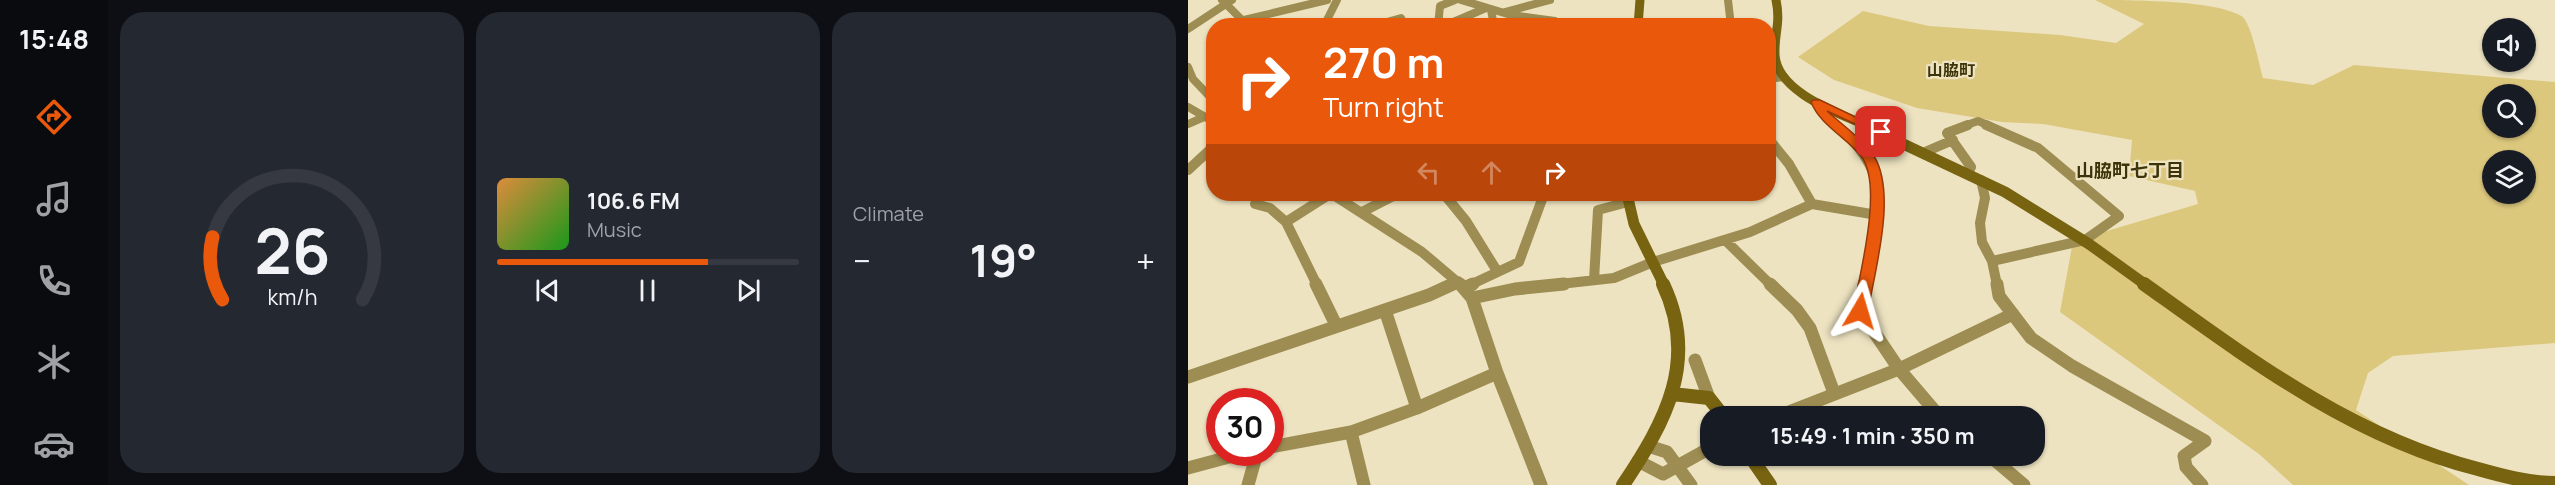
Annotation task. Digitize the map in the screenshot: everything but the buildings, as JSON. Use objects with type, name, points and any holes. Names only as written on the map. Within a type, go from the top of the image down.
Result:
[{"type":"street","points":[[1264,18],[1327,0]]},
{"type":"street","points":[[1328,18],[1337,0]]},
{"type":"street","points":[[1439,18],[1440,6],[1455,0]]},
{"type":"street","points":[[1461,0],[1488,9],[1537,18]]},
{"type":"street","points":[[1502,12],[1550,0]]},
{"type":"street","points":[[1639,18],[1640,0]]},
{"type":"street","points":[[1728,0],[1730,18]]},
{"type":"street","points":[[1776,0],[1779,18],[1776,38]]},
{"type":"street","points":[[1188,28],[1226,1],[1241,18]]},
{"type":"street","points":[[1465,18],[1488,9]]},
{"type":"street","points":[[1488,9],[1491,18]]},
{"type":"street","points":[[1776,63],[1784,77],[1802,94],[1968,173],[2085,240],[2272,373],[2355,425],[2422,454],[2477,471],[2555,483]]},
{"type":"street","points":[[1188,67],[1194,79],[1206,92]]},
{"type":"street","points":[[1776,78],[1784,77]]},
{"type":"street","points":[[1816,102],[1820,111],[1868,156],[1878,189],[1877,215],[1860,311],[1899,369],[1931,406]]},
{"type":"street","points":[[1188,107],[1204,117]]},
{"type":"street","points":[[1188,124],[1204,117]]},
{"type":"street","points":[[1968,173],[1971,167],[1947,132],[1978,121],[2026,142],[2056,161],[2119,216],[2085,240],[1992,261]]},
{"type":"street","points":[[1924,152],[1953,140]]},
{"type":"street","points":[[1776,148],[1789,164],[1812,204]]},
{"type":"street","points":[[1188,170],[1206,153]]},
{"type":"street","points":[[1981,180],[1985,198],[1980,223],[1982,242],[1992,261],[1999,296],[2031,338],[2072,366],[2205,441],[2184,456],[2186,467],[2202,485]]},
{"type":"street","points":[[1286,222],[1320,201]]},
{"type":"street","points":[[1343,201],[1416,248],[1461,284],[1472,298],[1497,373],[1541,485]]},
{"type":"street","points":[[1362,212],[1383,201]]},
{"type":"street","points":[[1450,201],[1466,221],[1497,272]]},
{"type":"street","points":[[1188,377],[1497,272],[1519,262],[1541,201]]},
{"type":"street","points":[[1594,280],[1598,210],[1620,201]]},
{"type":"street","points":[[1623,485],[1660,426],[1672,394],[1678,368],[1679,328],[1672,302],[1639,235],[1629,201]]},
{"type":"street","points":[[1255,204],[1270,208],[1286,222],[1336,325]]},
{"type":"street","points":[[1472,298],[1515,289],[1614,278],[1653,262],[1726,241],[1812,204],[1877,215]]},
{"type":"street","points":[[1726,241],[1797,310],[1810,328],[1834,393]]},
{"type":"street","points":[[1385,310],[1417,408]]},
{"type":"street","points":[[1803,406],[1899,369],[2013,314]]},
{"type":"street","points":[[1695,360],[1709,398],[1716,406]]},
{"type":"street","points":[[1284,444],[1351,432],[1417,408],[1497,373]]},
{"type":"street","points":[[1672,394],[1709,398]]},
{"type":"street","points":[[1351,432],[1364,485]]},
{"type":"street","points":[[1648,446],[1667,452],[1691,485]]},
{"type":"street","points":[[1638,461],[1663,474],[1700,453]]},
{"type":"street","points":[[1188,468],[1206,463]]},
{"type":"street","points":[[1248,485],[1253,466]]},
{"type":"street","points":[[1757,466],[1770,485]]},
{"type":"street","points":[[2002,466],[2024,485]]},
{"type":"shaded area","points":[[2095,0],[2173,2],[2231,11],[2243,17],[2246,22],[2263,78],[2313,85],[2354,65],[2555,82],[2555,343],[2393,356],[2368,373],[2356,410],[2469,485],[2293,485],[2259,454],[2060,312],[2073,241],[2198,204],[2195,191],[2129,176],[2132,140],[2043,124],[2002,122],[1917,108],[1834,80],[1798,57],[1863,11],[1929,26],[2060,35],[2116,43],[2144,24]]},
{"type":"district","name":"山脇町","points":[[1951,70]]},
{"type":"district","name":"山脇町七丁目","points":[[2130,171]]},
{"type":"route","points":[[1860,311],[1877,215],[1878,189],[1875,174],[1868,156],[1820,111],[1816,102],[1881,132]]}]
